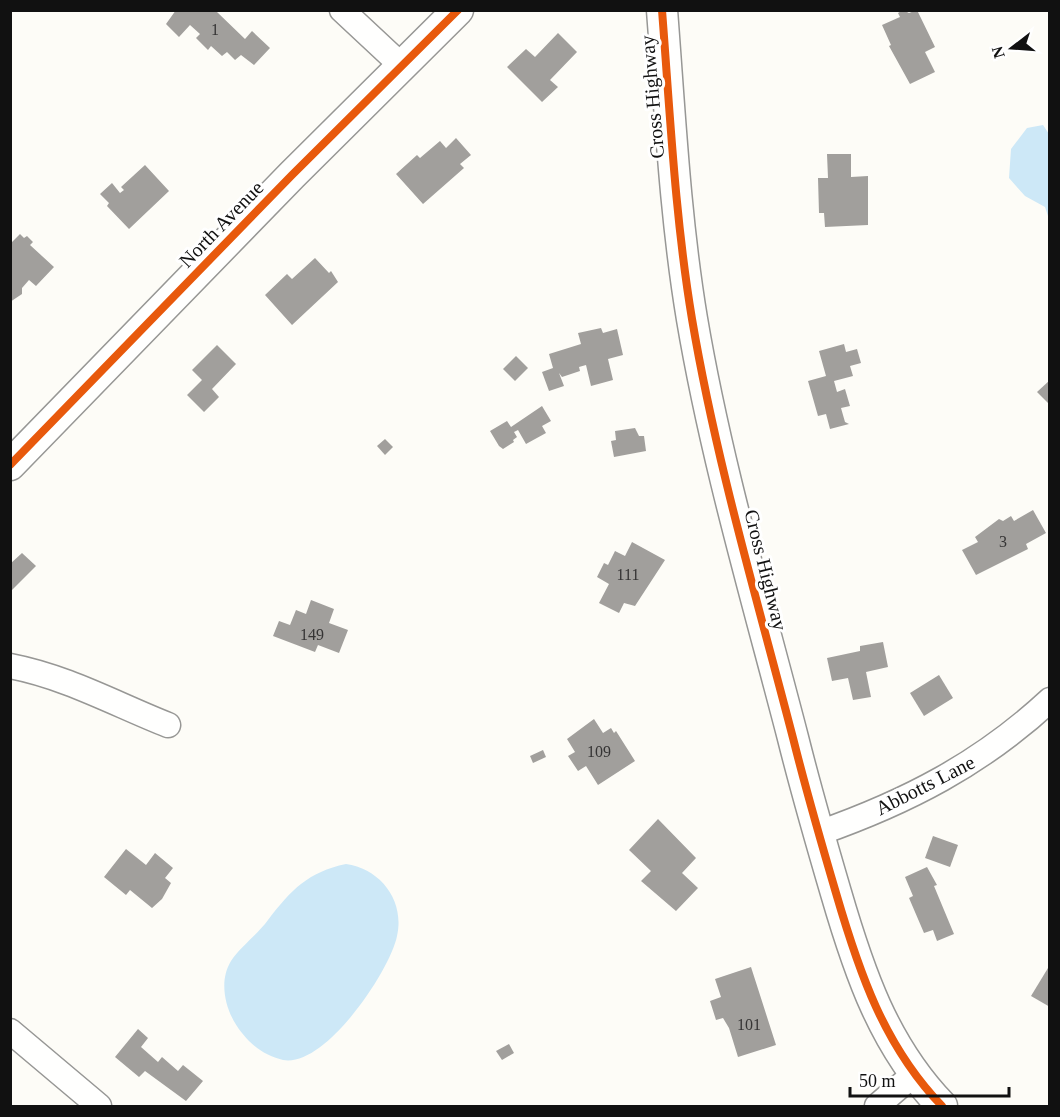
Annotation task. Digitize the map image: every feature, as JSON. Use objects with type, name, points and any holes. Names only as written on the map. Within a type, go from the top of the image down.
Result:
[{"type":"street","points":[[342,10],[402,66]]},
{"type":"street","name":"North Avenue","points":[[10,465],[252,216],[458,10]]},
{"type":"street","name":"Cross Highway","points":[[662,10],[683,256],[699,356],[733,507],[819,833],[862,977],[883,1025],[913,1075],[942,1107]]},
{"type":"street","points":[[10,666],[70,681],[168,725]]},
{"type":"street","name":"Abbotts Lane","points":[[819,833],[918,793],[954,774],[1014,733],[1050,700]]},
{"type":"street","points":[[10,1031],[99,1107]]},
{"type":"street","points":[[877,1107],[913,1075]]},
{"type":"water","points":[[1043,125],[1049,134],[1049,219],[1045,207],[1025,196],[1009,178],[1011,149],[1027,128]]},
{"type":"water","points":[[346,864],[370,872],[388,889],[394,899],[399,923],[392,952],[369,993],[336,1034],[318,1049],[300,1058],[283,1060],[277,1058],[255,1047],[237,1026],[228,1008],[224,989],[227,970],[235,956],[293,891],[311,877]]},
{"type":"building","points":[[176,10],[219,10],[217,12],[245,39],[252,31],[270,48],[254,65],[241,55],[235,60],[227,52],[222,56],[211,46],[208,50],[196,38],[200,34],[190,25],[179,37],[166,24]]},
{"type":"building","points":[[903,10],[909,13],[917,10],[935,47],[925,52],[935,72],[910,84],[889,46],[891,45],[882,25],[900,17],[898,13]]},
{"type":"building","points":[[558,33],[577,52],[550,80],[558,87],[542,102],[507,67],[526,49],[535,57]]},
{"type":"building","points":[[456,138],[471,155],[460,164],[464,168],[423,204],[396,174],[417,155],[420,158],[440,141],[446,148]]},
{"type":"building","points":[[827,154],[851,154],[851,177],[868,176],[868,225],[825,227],[824,213],[819,213],[818,178],[828,178]]},
{"type":"building","points":[[145,165],[169,191],[129,229],[107,206],[109,203],[100,194],[112,183],[120,193],[124,190],[121,187]]},
{"type":"building","points":[[20,234],[24,238],[27,236],[33,242],[30,245],[54,267],[36,286],[29,280],[22,288],[22,294],[10,302],[10,244]]},
{"type":"building","points":[[315,258],[329,273],[331,271],[338,282],[292,325],[265,295],[287,274],[292,279]]},
{"type":"building","points":[[601,328],[603,333],[617,329],[623,355],[608,359],[613,380],[591,386],[586,365],[579,367],[580,371],[562,377],[559,373],[564,386],[549,391],[542,372],[553,368],[549,354],[581,344],[578,333]]},
{"type":"building","points":[[844,344],[846,352],[857,349],[861,363],[850,366],[853,376],[834,381],[837,392],[845,389],[850,406],[841,408],[845,422],[849,424],[830,429],[826,414],[818,416],[808,381],[826,376],[819,351]]},
{"type":"building","points":[[217,345],[236,364],[212,389],[219,397],[204,412],[187,395],[202,380],[192,370]]},
{"type":"building","points":[[516,356],[528,368],[515,381],[503,369]]},
{"type":"building","points":[[1050,380],[1050,405],[1037,392]]},
{"type":"building","points":[[542,406],[551,421],[542,426],[546,433],[526,444],[518,430],[514,432],[517,437],[513,440],[514,442],[503,449],[499,446],[490,431],[507,421],[511,427]]},
{"type":"building","points":[[635,428],[639,436],[644,436],[646,451],[614,457],[611,441],[616,440],[615,431]]},
{"type":"building","points":[[385,439],[393,447],[385,455],[377,446]]},
{"type":"building","points":[[1033,510],[1046,533],[1026,544],[1028,549],[976,575],[962,550],[978,542],[975,537],[999,519],[1003,521],[1011,516],[1014,521]]},
{"type":"building","points":[[632,542],[665,560],[635,606],[624,603],[619,613],[599,603],[609,584],[597,577],[604,563],[608,565],[615,551],[625,556]]},
{"type":"building","points":[[22,553],[36,566],[10,592],[10,564]]},
{"type":"building","points":[[311,600],[334,609],[329,623],[348,630],[339,653],[318,645],[315,652],[273,636],[279,621],[290,625],[296,610],[306,614]]},
{"type":"building","points":[[883,642],[888,667],[866,672],[871,697],[853,700],[848,678],[832,681],[827,658],[860,651],[860,646]]},
{"type":"building","points":[[939,675],[953,698],[924,716],[910,693]]},
{"type":"building","points":[[594,719],[603,733],[611,728],[614,733],[616,731],[635,761],[598,785],[586,766],[578,771],[568,756],[575,752],[567,739]]},
{"type":"building","points":[[543,750],[546,757],[533,763],[530,756]]},
{"type":"building","points":[[658,819],[696,858],[682,873],[698,888],[676,911],[641,881],[651,871],[629,850]]},
{"type":"building","points":[[933,836],[958,845],[950,867],[925,858]]},
{"type":"building","points":[[126,849],[146,865],[155,853],[173,868],[165,878],[171,883],[162,899],[152,908],[130,890],[126,895],[104,877]]},
{"type":"building","points":[[927,867],[937,885],[934,886],[954,934],[937,941],[933,930],[924,933],[909,898],[913,896],[905,877]]},
{"type":"building","points":[[751,967],[776,1045],[738,1057],[729,1028],[723,1018],[716,1020],[710,1001],[721,997],[715,979]]},
{"type":"building","points":[[1048,968],[1050,969],[1050,1007],[1031,996]]},
{"type":"building","points":[[138,1029],[148,1038],[141,1047],[158,1062],[162,1057],[178,1071],[183,1065],[203,1081],[186,1101],[145,1071],[139,1077],[115,1057]]},
{"type":"building","points":[[509,1044],[514,1053],[502,1060],[496,1051]]},
{"type":"cycle path","points":[[10,465],[292,175],[458,10]]},
{"type":"cycle path","points":[[662,10],[686,281],[713,425],[738,530],[808,796],[854,951],[889,1033],[904,1059],[942,1106]]}]
